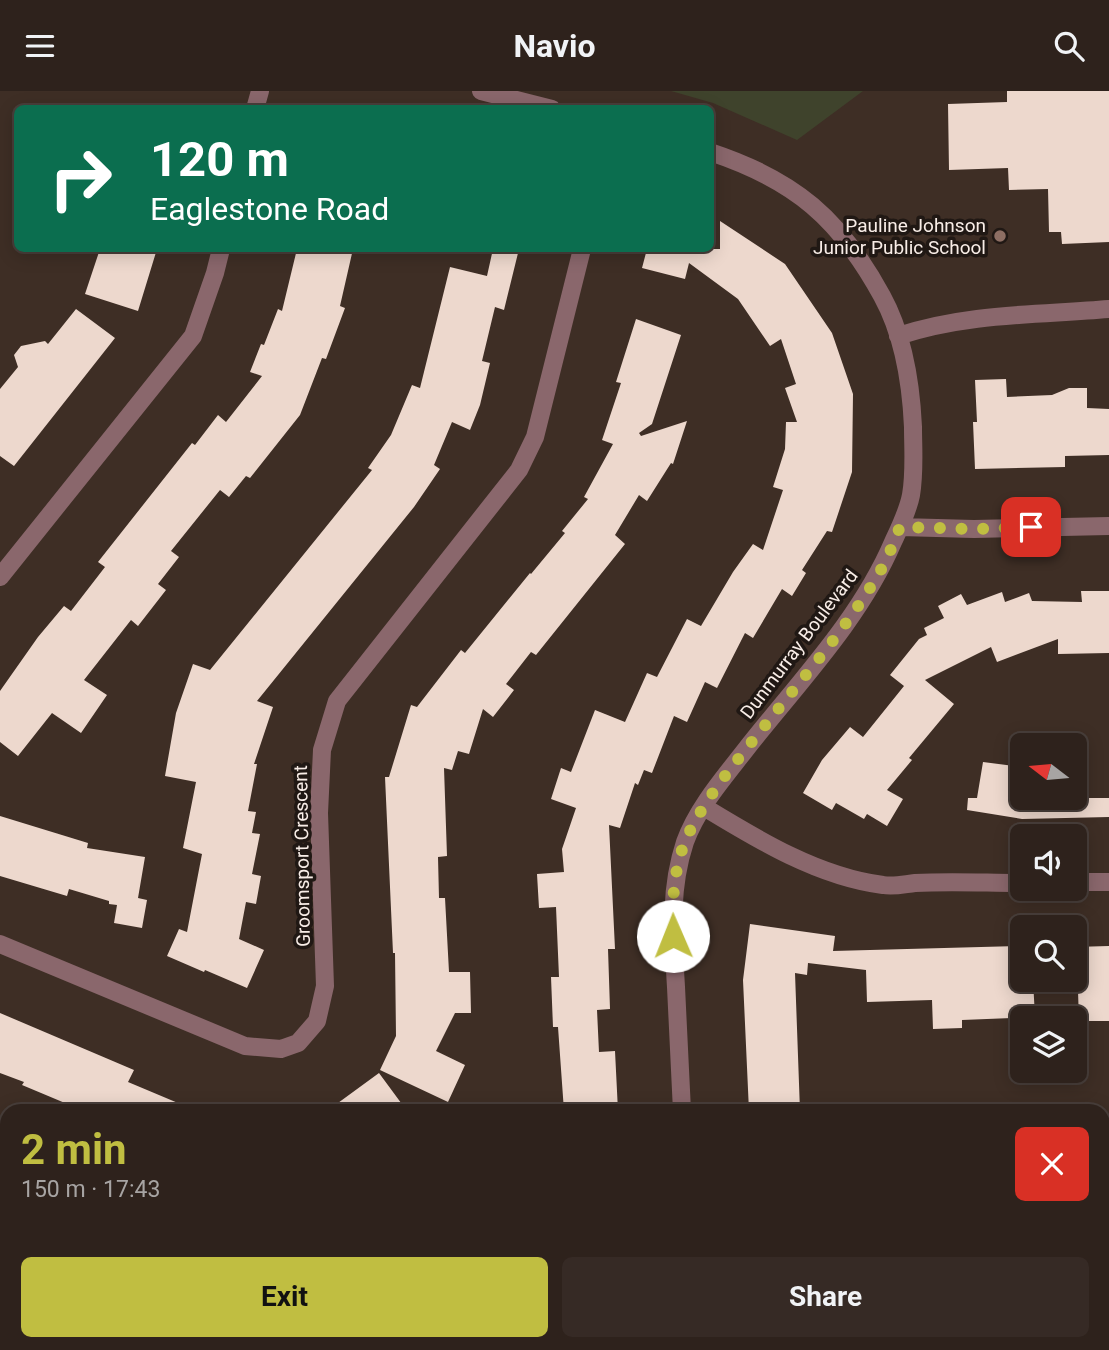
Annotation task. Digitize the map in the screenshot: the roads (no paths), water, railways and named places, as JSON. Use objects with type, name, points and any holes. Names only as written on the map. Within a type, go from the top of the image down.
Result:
[{"type":"street","points":[[481,91],[536,105]]},
{"type":"street","name":"Dunmurray Boulevard","points":[[682,1104],[672,911],[675,876],[686,839],[721,781],[863,599],[884,564],[911,497],[914,454],[911,396],[898,336],[890,311],[851,245],[834,225],[777,181],[714,154]]},
{"type":"street","points":[[0,577],[193,337],[220,252]]},
{"type":"street","name":"Groomsport Crescent","points":[[0,944],[245,1046],[281,1049],[298,1043],[317,1021],[325,986],[319,813],[322,750],[337,701],[519,470],[535,437],[581,252]]},
{"type":"street","points":[[898,336],[929,325],[978,318],[1109,309]]},
{"type":"street","points":[[900,527],[974,529],[1109,526]]},
{"type":"street","points":[[704,807],[764,842],[848,879],[886,886],[915,883],[1010,883]]},
{"type":"street","points":[[1087,882],[1109,882]]},
{"type":"place","name":"Pauline Johnson Junior Public School","points":[[1000,236]]}]
